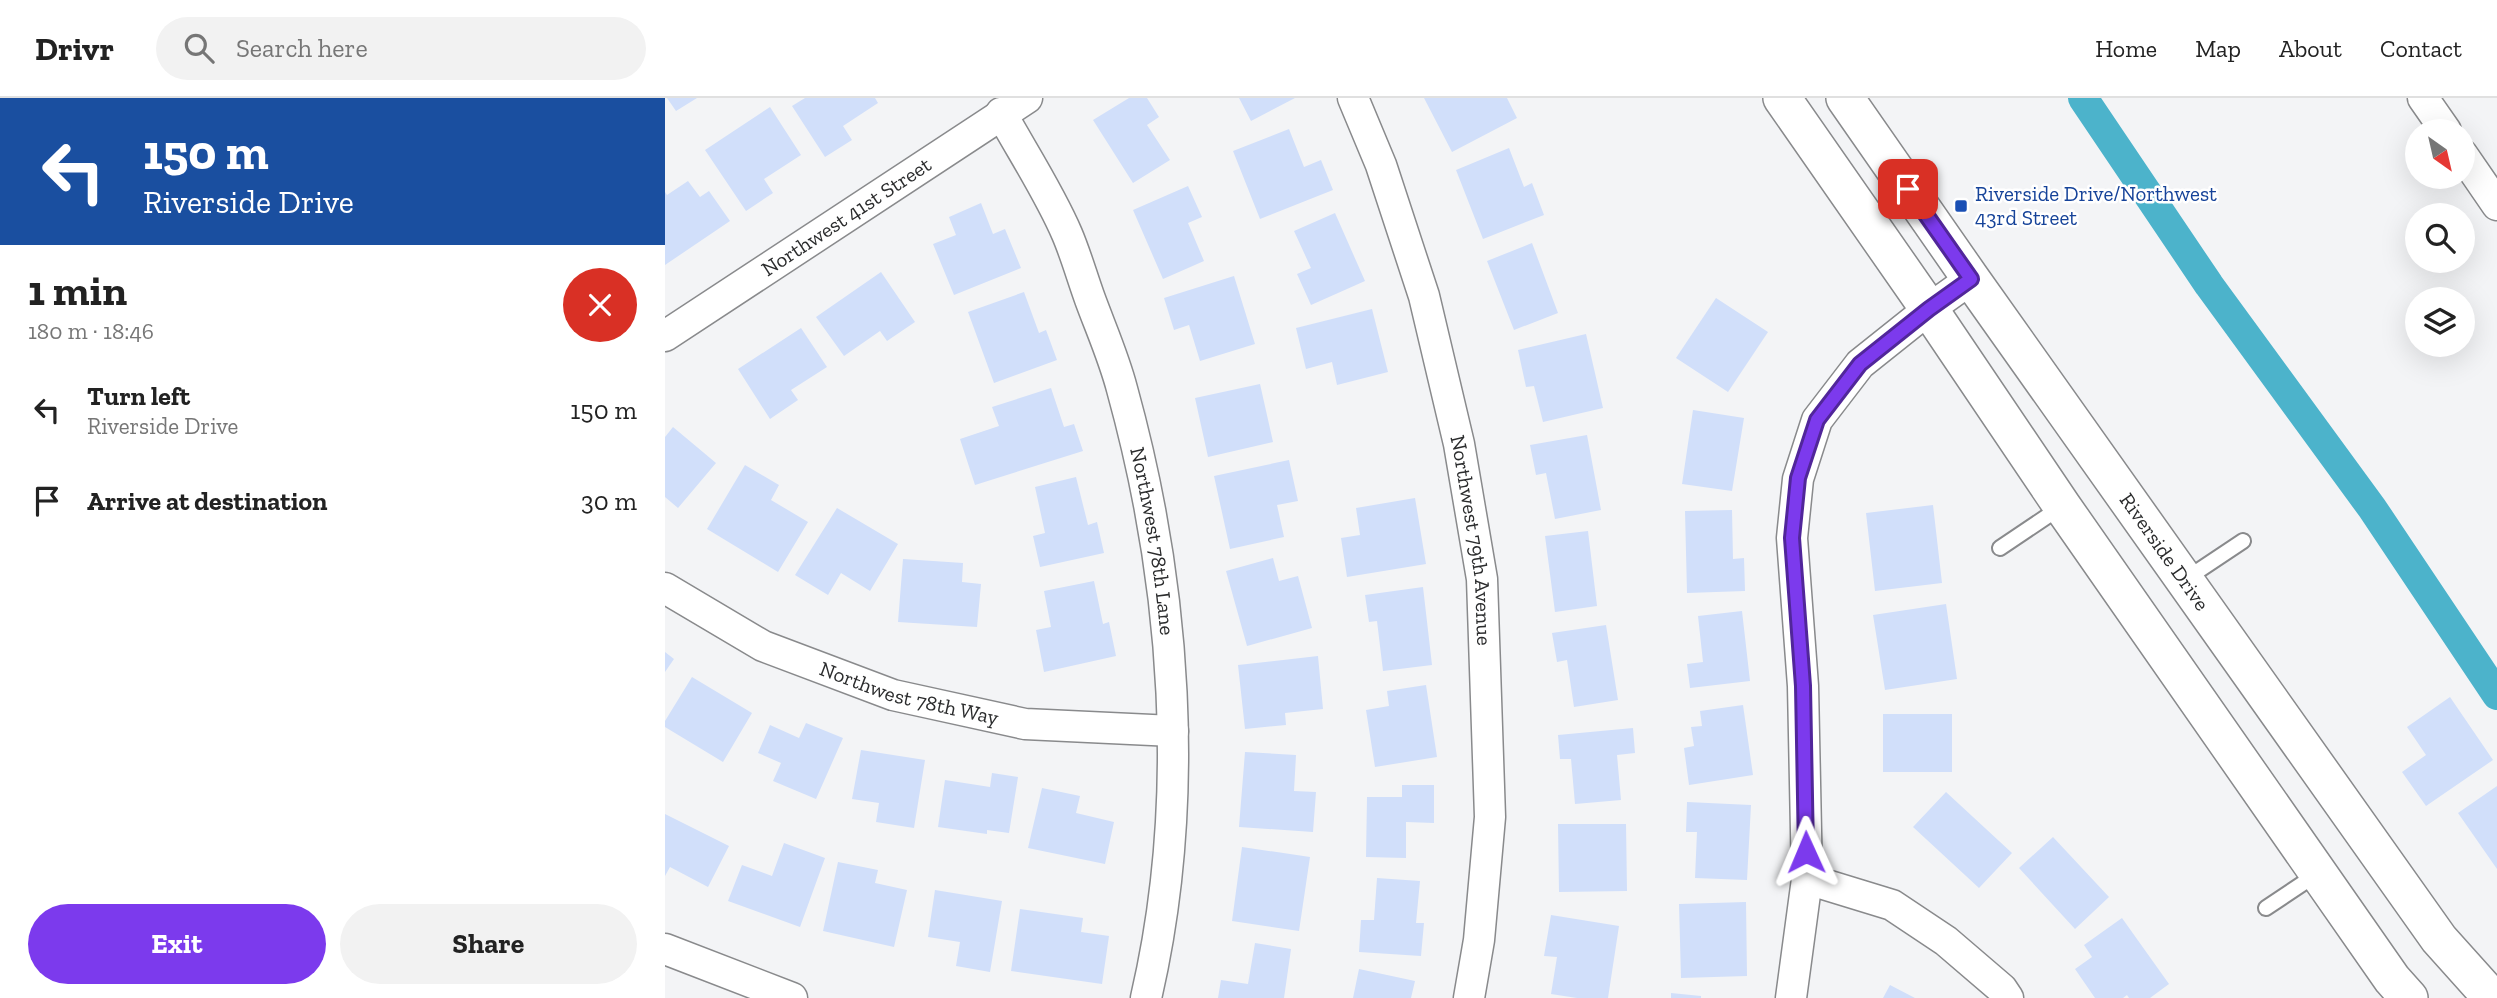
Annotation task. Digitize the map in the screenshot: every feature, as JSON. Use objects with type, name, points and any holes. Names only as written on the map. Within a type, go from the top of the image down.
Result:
[{"type":"street","name":"Northwest 79th Avenue","points":[[1353,98],[1381,165],[1424,296],[1459,444],[1482,579],[1490,817],[1479,940],[1469,998]]},
{"type":"street","points":[[1782,98],[2062,506],[2392,979],[2409,998]]},
{"type":"street","name":"Riverside Drive","points":[[1845,98],[2439,939],[2492,998]]},
{"type":"street","points":[[2423,98],[2438,119]]},
{"type":"street","name":"Northwest 41st Street","points":[[665,336],[1014,105]]},
{"type":"street","name":"Northwest 78th Lane","points":[[1014,105],[1066,233],[1122,388],[1156,542],[1169,639],[1173,731],[1169,844],[1157,954],[1146,998]]},
{"type":"street","points":[[2475,173],[2497,205]]},
{"type":"street","points":[[1791,998],[1807,879],[1803,686],[1792,538],[1798,478],[1817,420],[1860,364],[1971,279]]},
{"type":"street","name":"Northwest 78th Way","points":[[665,587],[763,646],[893,695],[1025,724],[1173,731]]},
{"type":"street","points":[[1807,879],[1892,905],[1946,941],[2002,989],[2008,998]]},
{"type":"street","points":[[665,949],[792,998]]},
{"type":"lane","points":[[2000,548],[2062,506]]},
{"type":"lane","points":[[2185,580],[2243,541]]},
{"type":"lane","points":[[2266,908],[2318,873]]},
{"type":"building","points":[[667,98],[697,98],[676,111]]},
{"type":"building","points":[[805,98],[875,98],[878,103],[843,126],[852,140],[825,157],[792,106]]},
{"type":"building","points":[[1129,98],[1147,98],[1159,117],[1147,125],[1170,160],[1133,183],[1093,120]]},
{"type":"building","points":[[1239,98],[1295,98],[1251,121]]},
{"type":"building","points":[[1424,98],[1507,98],[1517,118],[1452,152]]},
{"type":"building","points":[[770,107],[801,155],[764,179],[773,193],[746,211],[705,150]]},
{"type":"building","points":[[1289,129],[1304,167],[1321,160],[1333,190],[1260,219],[1233,151]]},
{"type":"building","points":[[1509,148],[1524,187],[1532,183],[1544,215],[1483,239],[1456,170]]},
{"type":"building","points":[[688,181],[700,197],[709,191],[730,221],[665,265],[665,192],[667,195]]},
{"type":"building","points":[[1188,186],[1202,217],[1188,223],[1204,261],[1163,279],[1133,210]]},
{"type":"building","points":[[981,203],[993,234],[1005,229],[1021,268],[954,295],[933,244],[956,235],[949,217]]},
{"type":"building","points":[[1335,213],[1365,281],[1311,305],[1297,274],[1311,268],[1294,231]]},
{"type":"building","points":[[1532,243],[1558,313],[1514,330],[1487,261]]},
{"type":"building","points":[[881,272],[915,322],[887,341],[880,331],[844,356],[816,317]]},
{"type":"building","points":[[1234,276],[1255,344],[1200,361],[1189,325],[1174,330],[1164,298]]},
{"type":"building","points":[[1024,292],[1039,333],[1046,330],[1057,360],[994,383],[968,312]]},
{"type":"building","points":[[1716,298],[1768,332],[1728,392],[1676,358]]},
{"type":"building","points":[[1372,309],[1388,372],[1337,385],[1332,362],[1306,369],[1296,328]]},
{"type":"building","points":[[801,328],[827,367],[791,390],[798,400],[770,419],[738,369]]},
{"type":"building","points":[[1586,334],[1603,408],[1543,422],[1534,386],[1526,387],[1518,350]]},
{"type":"building","points":[[1260,384],[1273,442],[1208,457],[1195,398]]},
{"type":"building","points":[[1051,388],[1064,427],[1074,424],[1083,451],[975,485],[960,439],[999,426],[992,407]]},
{"type":"building","points":[[1693,410],[1744,418],[1732,491],[1682,484]]},
{"type":"building","points":[[673,427],[716,463],[678,508],[665,497],[665,437]]},
{"type":"building","points":[[1587,435],[1601,510],[1555,519],[1546,473],[1536,475],[1530,445]]},
{"type":"building","points":[[1289,460],[1298,501],[1277,505],[1284,537],[1230,549],[1214,476]]},
{"type":"building","points":[[745,465],[779,485],[771,500],[808,522],[778,572],[707,529]]},
{"type":"building","points":[[1076,477],[1088,525],[1097,522],[1104,553],[1040,567],[1033,536],[1045,533],[1035,487]]},
{"type":"building","points":[[1415,498],[1426,564],[1347,577],[1341,538],[1360,535],[1356,508]]},
{"type":"building","points":[[1933,505],[1942,583],[1875,591],[1866,513]]},
{"type":"building","points":[[837,508],[898,544],[870,591],[841,573],[828,595],[795,575]]},
{"type":"building","points":[[1732,510],[1733,559],[1744,558],[1745,591],[1687,593],[1685,511]]},
{"type":"building","points":[[1588,531],[1597,606],[1555,612],[1545,536]]},
{"type":"building","points":[[1273,558],[1279,581],[1298,576],[1312,628],[1247,646],[1226,571]]},
{"type":"building","points":[[903,559],[963,563],[962,582],[981,584],[977,627],[898,622]]},
{"type":"building","points":[[1094,581],[1103,624],[1109,622],[1116,656],[1044,672],[1036,630],[1051,627],[1044,591]]},
{"type":"building","points":[[1423,587],[1432,665],[1383,671],[1377,621],[1369,622],[1365,595]]},
{"type":"building","points":[[1946,604],[1957,679],[1885,690],[1873,615]]},
{"type":"building","points":[[1742,611],[1750,681],[1690,688],[1687,664],[1703,662],[1698,616]]},
{"type":"building","points":[[1606,625],[1618,700],[1574,707],[1567,660],[1557,662],[1552,633]]},
{"type":"building","points":[[665,652],[674,659],[665,672]]},
{"type":"building","points":[[1318,656],[1323,709],[1285,713],[1286,725],[1245,729],[1238,665]]},
{"type":"building","points":[[692,677],[752,713],[723,762],[665,727],[665,721]]},
{"type":"building","points":[[1426,685],[1437,757],[1375,767],[1366,710],[1389,706],[1387,691]]},
{"type":"building","points":[[2450,697],[2493,760],[2426,806],[2402,772],[2426,755],[2407,727]]},
{"type":"building","points":[[1743,705],[1753,775],[1689,785],[1684,748],[1694,746],[1691,727],[1702,726],[1700,711]]},
{"type":"building","points":[[1883,714],[1952,714],[1952,772],[1883,772]]},
{"type":"building","points":[[806,723],[843,738],[816,799],[773,781],[781,763],[758,753],[770,725],[799,738]]},
{"type":"building","points":[[1633,728],[1635,753],[1617,755],[1621,800],[1575,804],[1571,759],[1560,759],[1558,735]]},
{"type":"building","points":[[861,750],[925,760],[914,828],[876,822],[879,803],[852,799]]},
{"type":"building","points":[[1245,752],[1296,755],[1294,791],[1316,792],[1313,832],[1239,827]]},
{"type":"building","points":[[992,773],[1018,777],[1009,833],[987,830],[987,834],[938,827],[945,780],[990,787]]},
{"type":"building","points":[[1402,785],[1434,785],[1434,823],[1406,822],[1406,858],[1366,857],[1367,797],[1402,797]]},
{"type":"building","points":[[2497,786],[2497,869],[2458,813]]},
{"type":"building","points":[[1042,788],[1080,796],[1076,813],[1114,822],[1105,864],[1028,848]]},
{"type":"building","points":[[1946,792],[2012,853],[1979,888],[1913,827]]},
{"type":"building","points":[[1687,802],[1751,805],[1747,880],[1695,878],[1697,832],[1686,832]]},
{"type":"building","points":[[665,814],[729,846],[708,887],[670,867],[665,876]]},
{"type":"building","points":[[1558,824],[1626,824],[1627,891],[1559,892]]},
{"type":"building","points":[[2053,837],[2109,897],[2075,929],[2019,868]]},
{"type":"building","points":[[784,843],[825,858],[800,927],[728,901],[742,865],[772,876]]},
{"type":"building","points":[[1242,847],[1310,857],[1299,931],[1232,921]]},
{"type":"building","points":[[838,862],[878,870],[875,883],[907,890],[894,947],[823,931]]},
{"type":"building","points":[[1377,878],[1420,881],[1416,923],[1424,923],[1421,956],[1359,952],[1361,920],[1374,920]]},
{"type":"building","points":[[935,890],[1002,901],[990,972],[956,966],[960,942],[928,937]]},
{"type":"building","points":[[1746,902],[1747,976],[1681,978],[1679,904]]},
{"type":"building","points":[[1020,909],[1083,918],[1081,932],[1109,936],[1102,984],[1011,971]]},
{"type":"building","points":[[1551,915],[1619,926],[1608,998],[1577,998],[1551,994],[1557,957],[1544,956]]},
{"type":"building","points":[[2122,918],[2169,984],[2150,998],[2129,998],[2127,995],[2123,998],[2095,998],[2075,969],[2092,957],[2084,945]]},
{"type":"building","points":[[1255,943],[1291,949],[1284,998],[1218,998],[1221,980],[1248,984]]},
{"type":"building","points":[[1359,969],[1415,981],[1411,998],[1353,998]]},
{"type":"building","points":[[1890,985],[1915,998],[1883,998]]},
{"type":"building","points":[[1671,993],[1701,996],[1701,998],[1671,998]]},
{"type":"waterway","points":[[2083,98],[2209,285],[2372,508],[2497,695]]},
{"type":"place","name":"Riverside Drive/Northwest 43rd Street","points":[[1961,206]]},
{"type":"route","points":[[1806,852],[1803,686],[1792,538],[1798,478],[1817,420],[1860,364],[1971,279],[1908,189]]}]
